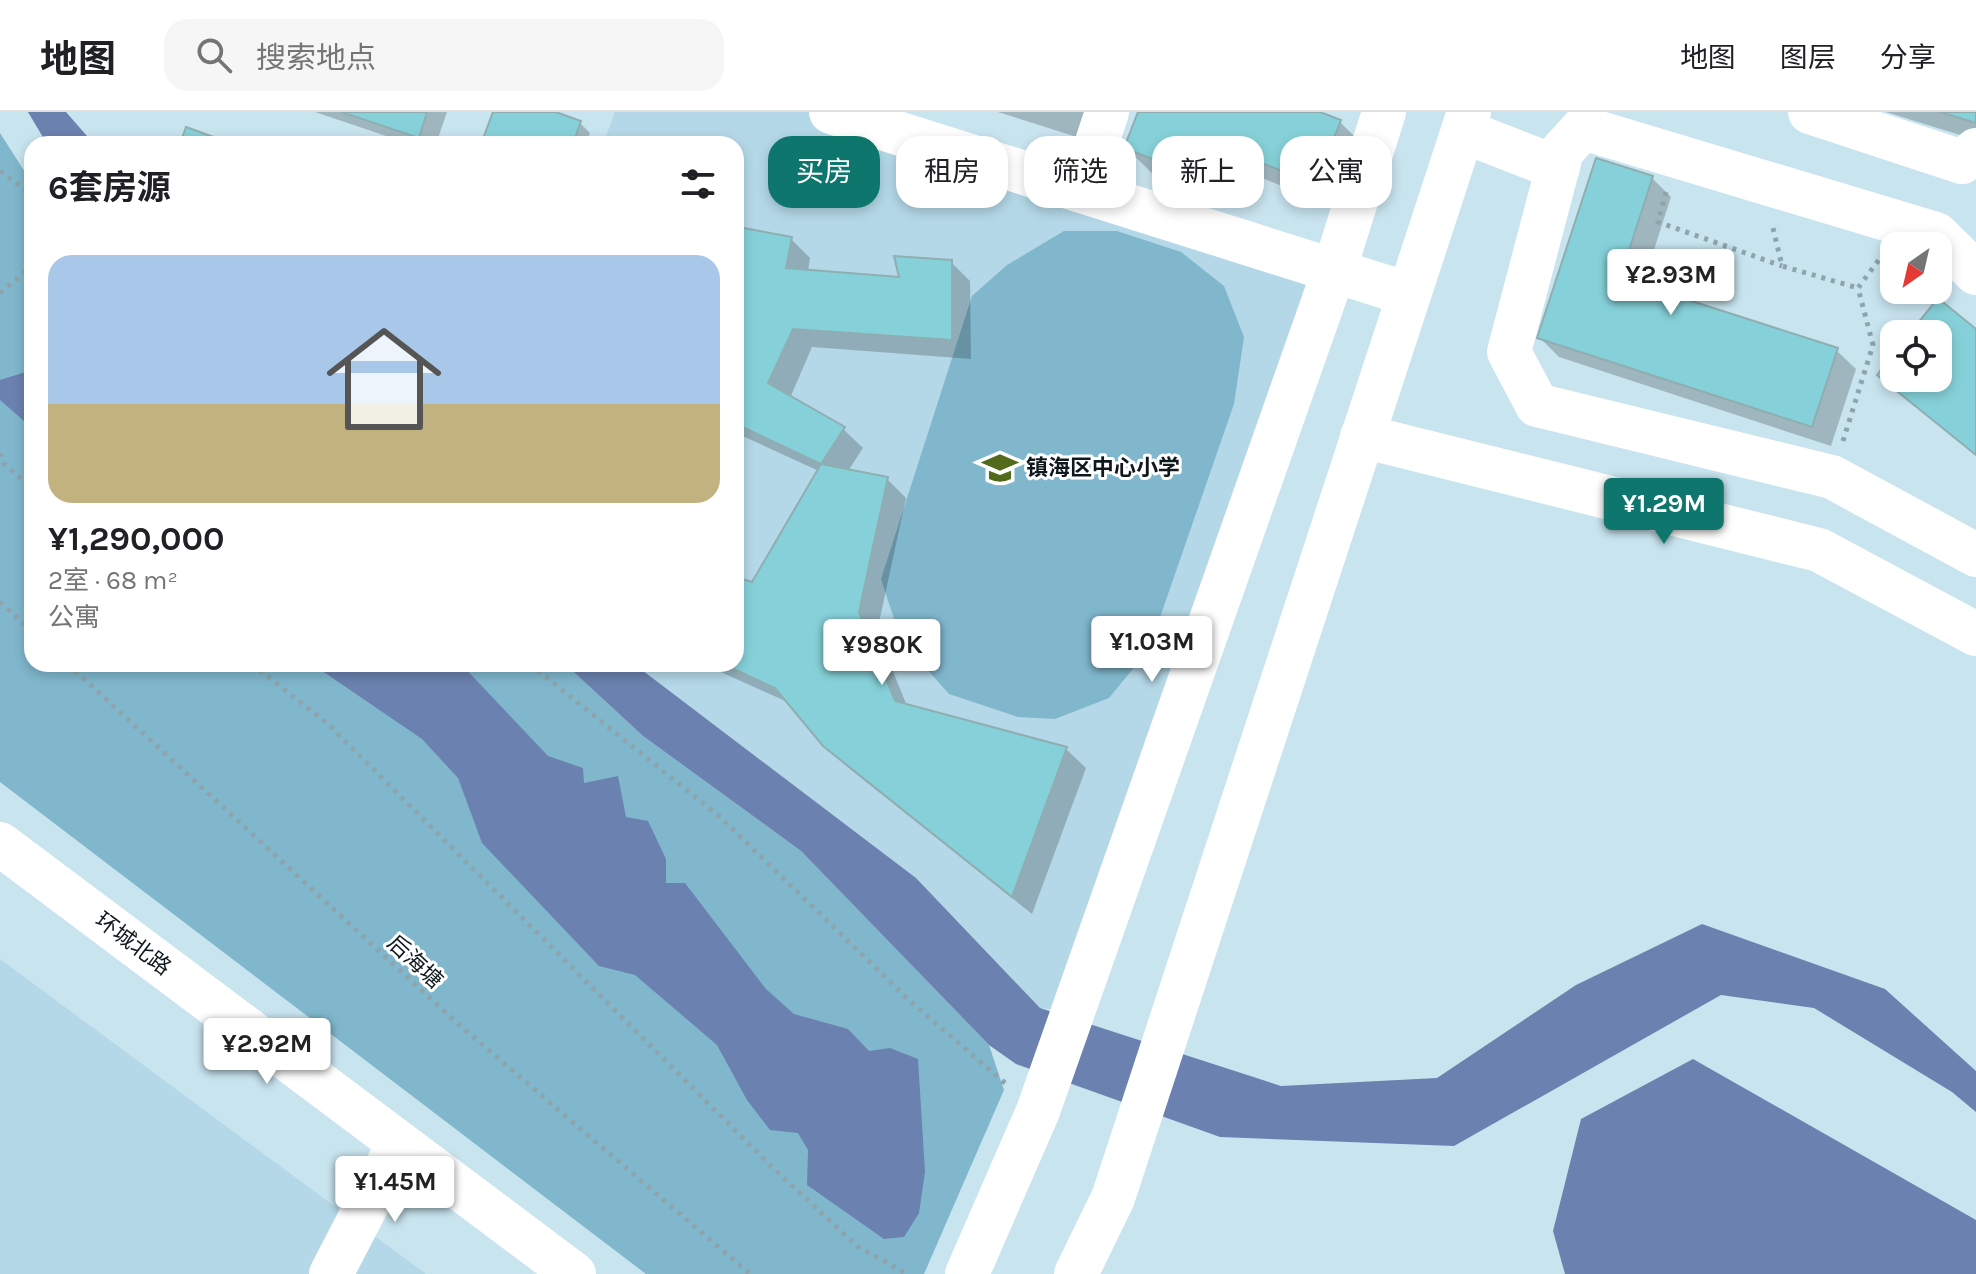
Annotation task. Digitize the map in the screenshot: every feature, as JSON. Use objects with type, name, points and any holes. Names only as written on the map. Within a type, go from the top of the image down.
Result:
[{"type":"street","points":[[831,112],[1024,173]]},
{"type":"street","points":[[1099,136],[1107,112]]},
{"type":"street","points":[[967,1274],[1038,1111],[1334,271],[1384,112]]},
{"type":"street","points":[[1810,112],[1962,162],[1976,150]]},
{"type":"street","points":[[1076,1274],[1113,1198],[1466,122],[1558,168]]},
{"type":"street","points":[[1975,552],[1832,477],[1537,405],[1509,352],[1562,151],[1583,128],[1936,234],[1976,273]]},
{"type":"street","points":[[1135,208],[1408,294]]},
{"type":"street","points":[[1362,436],[1819,550],[1976,634]]},
{"type":"street","name":"环城北路","points":[[0,844],[574,1274]]},
{"type":"street","points":[[331,1274],[399,1143]]},
{"type":"path","points":[[1675,155],[1658,222],[1782,266],[1858,288]]},
{"type":"path","points":[[0,171],[24,189]]},
{"type":"path","points":[[1762,182],[1782,266]]},
{"type":"path","points":[[1858,288],[1903,225]]},
{"type":"path","points":[[0,293],[24,273]]},
{"type":"path","points":[[1832,477],[1873,345],[1858,288]]},
{"type":"path","points":[[0,453],[4,464],[24,481]]},
{"type":"path","points":[[0,602],[24,624]]},
{"type":"path","name":"后海塘","points":[[77,672],[457,1023],[750,1274]]},
{"type":"path","points":[[262,672],[328,724],[771,1166],[857,1246],[907,1274]]},
{"type":"path","points":[[540,672],[720,817],[911,1002],[1038,1111]]},
{"type":"shaded area","points":[[28,112],[66,112],[87,136],[42,136]]},
{"type":"shaded area","name":"镇海区中心小学","points":[[615,112],[831,112],[907,136],[896,136],[896,208],[1008,208],[1008,168],[1024,173],[1024,208],[1135,208],[1334,271],[1074,1011],[1040,1008],[916,878],[645,672],[744,672],[744,136],[606,136]]},
{"type":"shaded area","points":[[0,133],[24,170],[24,672],[574,672],[643,736],[801,851],[989,1045],[1004,1090],[924,1274],[646,1274],[0,782]]},
{"type":"shaded area","points":[[1064,231],[1117,231],[1181,252],[1224,286],[1244,337],[1234,404],[1149,649],[1109,698],[1055,719],[1018,717],[949,694],[901,640],[881,579],[972,296],[1007,265]]},
{"type":"shaded area","points":[[24,372],[24,421],[0,400],[0,380]]},
{"type":"shaded area","points":[[324,672],[469,672],[548,756],[583,768],[584,783],[618,776],[626,817],[648,821],[666,859],[666,883],[685,883],[766,989],[794,1014],[848,1029],[869,1051],[890,1048],[918,1059],[925,1172],[919,1213],[904,1237],[884,1239],[807,1185],[808,1150],[798,1133],[770,1130],[747,1100],[717,1045],[635,975],[599,966],[482,843],[458,778],[422,739]]},
{"type":"shaded area","points":[[574,672],[645,672],[916,878],[1040,1008],[1281,1086],[1437,1078],[1576,985],[1702,924],[1885,989],[1976,1071],[1976,1112],[1952,1092],[1814,1008],[1721,995],[1454,1146],[1220,1137],[1016,1064],[989,1045],[801,851],[643,736]]},
{"type":"shaded area","points":[[0,959],[426,1274],[0,1274]]},
{"type":"shaded area","points":[[1693,1059],[1976,1220],[1976,1274],[1565,1274],[1553,1231],[1581,1119]]},
{"type":"building","points":[[341,112],[427,112],[420,136]]},
{"type":"building","points":[[493,112],[556,112],[581,121],[576,136],[484,136]]},
{"type":"building","points":[[1138,112],[1320,112],[1341,120],[1335,136],[1280,136],[1280,170],[1264,164],[1264,136],[1152,136],[1152,159],[1136,153],[1136,136],[1129,136]]},
{"type":"building","points":[[1940,112],[1976,112],[1976,123]]},
{"type":"building","points":[[186,127],[211,136],[183,136]]},
{"type":"building","points":[[1596,158],[1653,176],[1620,278],[1838,348],[1812,427],[1537,338]]},
{"type":"building","points":[[744,228],[792,237],[786,268],[899,277],[894,256],[952,260],[952,340],[793,329],[768,383],[845,427],[821,464],[744,428]]},
{"type":"building","points":[[1933,304],[1945,304],[1976,329],[1976,455],[1898,392],[1952,392],[1952,320],[1920,320]]},
{"type":"building","points":[[821,464],[888,477],[859,612],[895,701],[1067,747],[1012,897],[823,746],[775,688],[740,672],[744,672],[744,580],[752,582]]},
{"type":"place","name":"镇海区中心小学","points":[[1000,468]]}]
